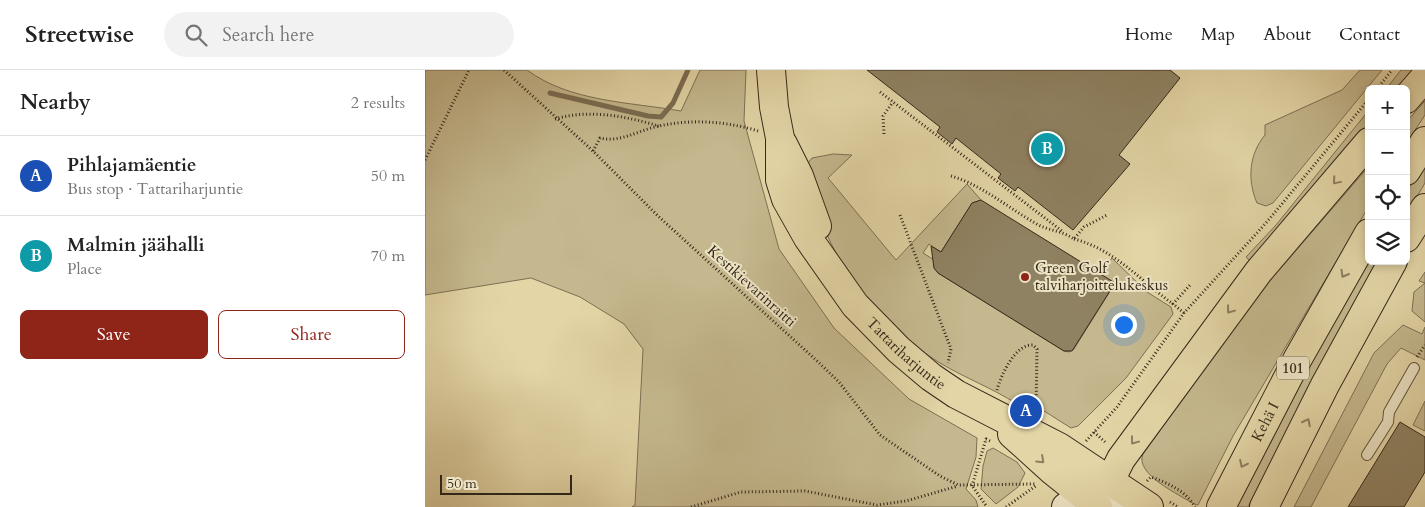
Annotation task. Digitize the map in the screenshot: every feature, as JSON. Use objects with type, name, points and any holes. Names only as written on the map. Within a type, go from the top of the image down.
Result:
[{"type":"main road","name":"Tattariharjuntie","points":[[771,70],[779,138],[780,180],[786,199],[808,238],[855,304],[899,350],[956,394],[992,416],[1053,471],[1083,503]]},
{"type":"main road","points":[[1410,94],[1425,77]]},
{"type":"main road","points":[[1410,164],[1425,140]]},
{"type":"main road","points":[[1083,503],[1110,494],[1121,458],[1259,271],[1365,147]]},
{"type":"main road","points":[[1410,232],[1425,208]]},
{"type":"main road","name":"Kehä I","points":[[1221,507],[1297,360],[1365,239]]},
{"type":"main road","name":"101","points":[[1264,507],[1325,385],[1391,265]]},
{"type":"main road","name":"Tattariharjuntie","points":[[992,416],[1018,424],[1051,443],[1110,494],[1146,496]]},
{"type":"main road","points":[[1270,507],[1285,465]]},
{"type":"lane","points":[[1367,456],[1388,422],[1389,412],[1414,368]]},
{"type":"path","points":[[425,160],[469,70]]},
{"type":"path","name":"Kestikievarinraitti","points":[[504,70],[555,119],[593,151],[658,216],[839,382],[880,435],[939,476],[958,486],[1038,484],[1006,507]]},
{"type":"path","points":[[1380,85],[1392,70]]},
{"type":"path","points":[[880,92],[1062,231],[1074,239],[1092,243],[1123,262],[1150,287],[1184,313]]},
{"type":"path","points":[[884,134],[883,116],[893,102]]},
{"type":"path","points":[[1085,441],[1117,407],[1184,313],[1266,224],[1365,104]]},
{"type":"path","points":[[555,119],[569,115],[604,114],[659,126]]},
{"type":"path","points":[[593,151],[600,138],[612,141],[659,126],[700,122],[731,123],[779,138]]},
{"type":"path","points":[[951,176],[970,181],[1037,224],[1062,231]]},
{"type":"path","points":[[900,214],[951,349],[947,368]]},
{"type":"path","points":[[1074,239],[1083,228],[1107,215]]},
{"type":"path","points":[[1173,304],[1190,285]]},
{"type":"path","points":[[987,507],[972,486],[1005,370],[1017,354],[1029,345],[1037,348],[1036,417]]},
{"type":"path","points":[[1146,496],[1151,477],[1162,481],[1190,499],[1195,507]]},
{"type":"path","points":[[691,507],[741,492],[805,491],[877,506],[906,502],[958,486]]},
{"type":"shaded area","points":[[425,70],[527,70],[544,81],[581,95],[621,103],[681,111],[700,70],[746,70],[744,121],[779,249],[834,328],[909,399],[977,438],[976,457],[966,489],[976,500],[978,507],[632,507],[635,505],[643,349],[624,324],[580,297],[531,278],[425,295]]},
{"type":"shaded area","points":[[1360,70],[1382,70],[1370,85],[1365,85],[1365,91],[1273,203],[1266,206],[1257,203],[1252,185],[1251,168],[1256,150],[1265,135],[1265,125],[1342,90]]},
{"type":"shaded area","points":[[1401,70],[1418,70],[1405,85],[1389,85]]},
{"type":"shaded area","points":[[1425,101],[1425,115],[1410,138],[1410,118]]},
{"type":"shaded area","points":[[1365,115],[1365,133],[1275,239],[1250,261],[1246,257],[1276,225]]},
{"type":"shaded area","points":[[833,154],[852,155],[828,178],[896,260],[967,184],[981,200],[972,203],[941,252],[929,244],[923,253],[936,261],[934,268],[938,273],[1064,351],[1069,352],[1074,349],[1112,288],[1100,274],[1112,258],[1147,292],[1171,307],[1173,314],[1126,378],[1078,426],[1071,428],[1022,397],[1017,404],[940,363],[919,349],[882,316],[865,297],[850,276],[826,232],[813,192],[807,164],[812,158]]},
{"type":"shaded area","points":[[1425,162],[1425,183],[1410,208],[1410,186]]},
{"type":"shaded area","points":[[1365,171],[1365,213],[1233,436],[1198,505],[1169,489],[1151,476],[1142,462],[1143,454],[1243,312]]},
{"type":"shaded area","points":[[1367,265],[1376,265],[1248,507],[1233,507],[1304,370]]},
{"type":"shaded area","points":[[1425,272],[1425,283],[1419,281]]},
{"type":"shaded area","points":[[1425,283],[1425,322],[1412,311],[1414,292]]},
{"type":"shaded area","points":[[1403,325],[1422,334],[1425,327],[1425,360],[1401,348],[1387,364],[1311,507],[1294,507],[1374,353]]},
{"type":"shaded area","points":[[1425,401],[1425,431],[1413,425]]},
{"type":"shaded area","points":[[993,448],[1017,462],[1025,473],[1018,487],[996,504],[981,489],[983,466],[987,451]]},
{"type":"building","points":[[867,70],[1170,70],[1180,78],[1119,155],[1130,164],[1073,230],[1018,187],[1015,191],[998,178],[1001,174],[956,138],[952,144],[937,132],[940,127]]},
{"type":"building","name":"Green Golf talviharjoittelukeskus","points":[[981,200],[1115,283],[1072,351],[1064,351],[938,273],[934,268],[931,246],[941,252],[972,203]]},
{"type":"building","points":[[1400,422],[1425,437],[1425,472],[1404,507],[1348,507]]},
{"type":"waterway","points":[[550,93],[648,116],[661,117],[673,103],[688,70]]},
{"type":"place","name":"Malmin jäähalli","points":[[1047,149]]},
{"type":"place","name":"Green Golf talviharjoittelukeskus","points":[[1025,277]]},
{"type":"place","name":"Pihlajamäentie","points":[[1026,411]]}]
